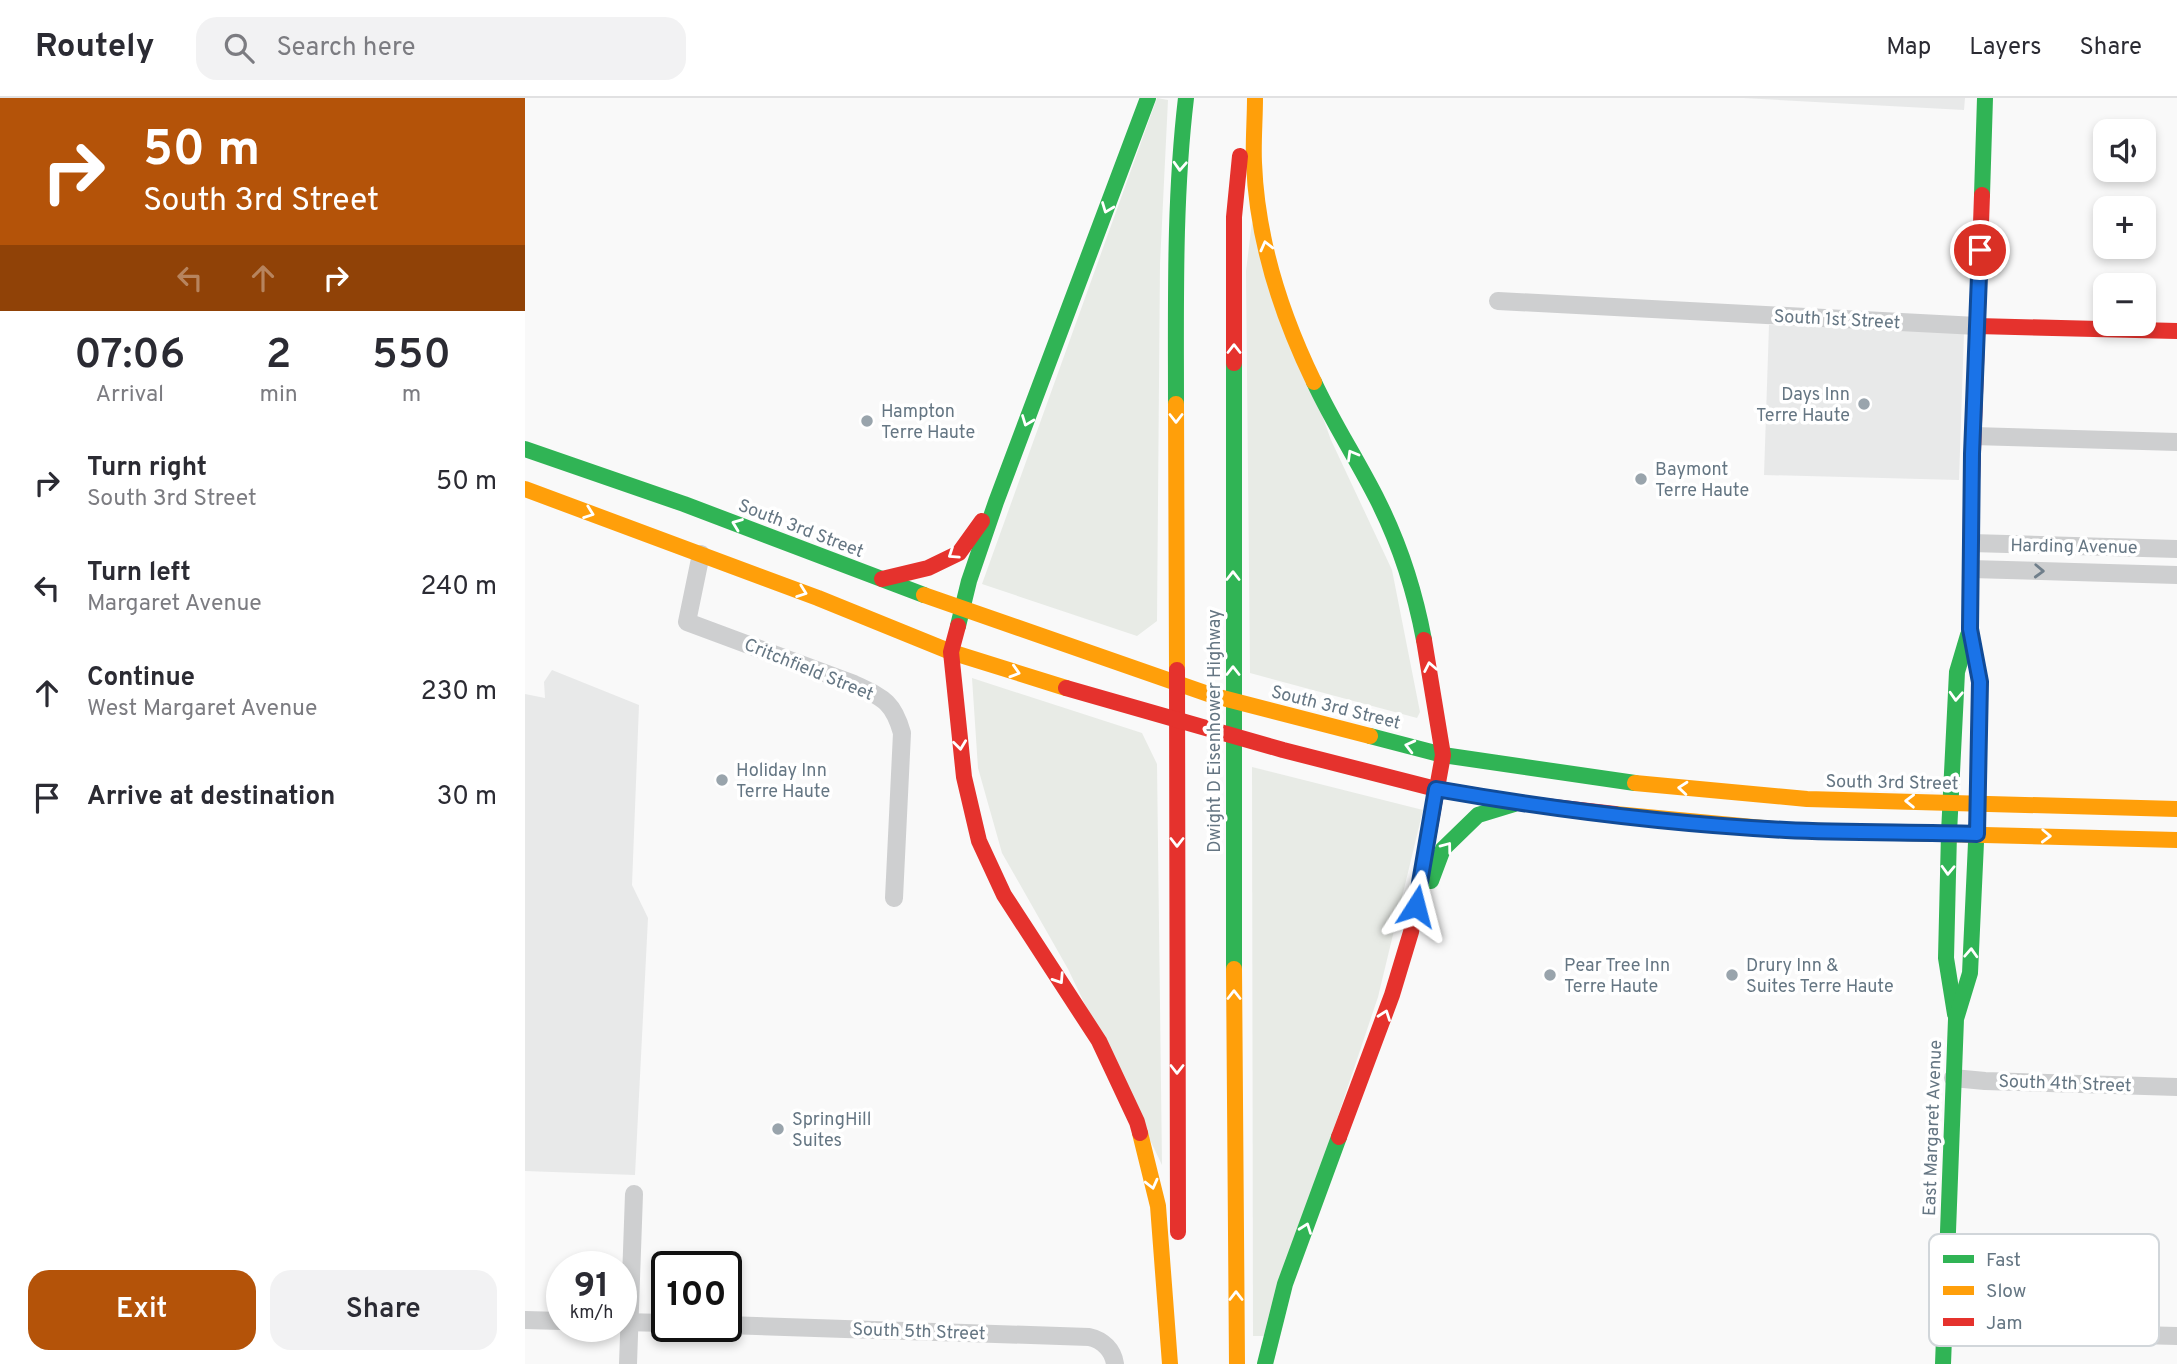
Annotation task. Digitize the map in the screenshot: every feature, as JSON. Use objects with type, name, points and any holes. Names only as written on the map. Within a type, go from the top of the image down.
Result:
[{"type":"main road","points":[[1148,98],[996,502],[961,609],[951,652],[964,776],[979,841],[1004,895],[1099,1041],[1137,1122],[1158,1206],[1170,1364]]},
{"type":"main road","name":"Dwight D Eisenhower Highway","points":[[1178,1364],[1176,254],[1186,98]]},
{"type":"main road","name":"Dwight D Eisenhower Highway","points":[[1237,1364],[1233,789],[1234,217],[1247,98]]},
{"type":"main road","points":[[1255,98],[1254,164],[1263,236],[1276,288],[1293,339],[1332,420],[1378,501],[1400,553],[1416,598],[1432,678],[1443,755],[1412,932]]},
{"type":"main road","points":[[1956,1019],[1970,972],[1978,804],[1980,682],[1970,629],[1973,436],[1985,98]]},
{"type":"main road","name":"South 1st Street","points":[[1977,326],[2177,331]]},
{"type":"main road","name":"South 3rd Street","points":[[525,449],[684,504],[961,609],[1211,695],[1443,755],[1565,774],[1807,799],[2177,809]]},
{"type":"main road","points":[[525,489],[818,598],[951,652],[1105,701],[1436,789],[1520,803],[1785,830],[2177,840]]},
{"type":"main road","points":[[882,579],[928,568],[959,553],[996,502]]},
{"type":"main road","points":[[1956,1019],[1945,958],[1949,834],[1957,672],[1970,629]]},
{"type":"main road","points":[[1265,1364],[1285,1284],[1443,849],[1478,815],[1520,803]]},
{"type":"main road","name":"East Margaret Avenue","points":[[1947,1234],[1956,1019]]},
{"type":"main road","name":"East Margaret Avenue","points":[[1943,1364],[1944,1346]]},
{"type":"street","name":"South 1st Street","points":[[1498,301],[1977,326]]},
{"type":"street","points":[[1973,436],[2177,442]]},
{"type":"street","name":"Harding Avenue","points":[[1971,543],[2177,548]]},
{"type":"street","name":"Critchfield Street","points":[[701,554],[687,622],[854,684],[878,696],[896,712],[902,733],[894,898]]},
{"type":"street","name":"Harding Avenue","points":[[1971,569],[2177,575]]},
{"type":"street","name":"South 4th Street","points":[[1953,1078],[2177,1087]]},
{"type":"street","points":[[630,1251],[634,1195]]},
{"type":"street","points":[[525,1320],[546,1321]]},
{"type":"street","name":"South 5th Street","points":[[742,1326],[1089,1337],[1099,1339],[1112,1356]]},
{"type":"street","points":[[2159,1335],[2177,1336]]},
{"type":"street","points":[[626,1342],[628,1364]]},
{"type":"shaded area","points":[[1157,98],[1168,100],[1160,264],[1157,621],[1137,636],[982,584]]},
{"type":"shaded area","points":[[1743,98],[1965,98],[1964,110]]},
{"type":"shaded area","points":[[1252,222],[1331,440],[1392,570],[1420,712],[1417,718],[1250,673],[1246,271]]},
{"type":"shaded area","name":"Days Inn Terre Haute","points":[[1769,325],[1964,333],[1959,480],[1764,475]]},
{"type":"shaded area","points":[[552,670],[639,705],[632,885],[648,918],[635,1175],[525,1171],[525,694],[545,698],[544,682]]},
{"type":"shaded area","points":[[972,678],[1142,733],[1157,764],[1162,1165],[1068,969],[1002,853],[978,768]]},
{"type":"shaded area","points":[[1252,767],[1423,810],[1378,997],[1264,1336],[1253,1336]]},
{"type":"traffic: fast","points":[[958,626],[969,581],[996,502],[1148,98]]},
{"type":"traffic: fast","points":[[1176,404],[1178,212],[1186,98]]},
{"type":"traffic: fast","points":[[1982,195],[1985,98]]},
{"type":"traffic: fast","points":[[1234,363],[1234,969]]},
{"type":"traffic: fast","points":[[1314,382],[1386,518],[1411,587],[1424,640]]},
{"type":"traffic: fast","points":[[525,449],[684,504],[924,595]]},
{"type":"traffic: fast","points":[[1955,1014],[1946,958],[1949,833],[1957,672],[1968,635]]},
{"type":"traffic: fast","points":[[1370,736],[1443,755],[1635,783]]},
{"type":"traffic: fast","points":[[1948,1234],[1956,1019],[1970,973],[1978,799]]},
{"type":"traffic: fast","points":[[1431,881],[1443,849],[1478,815],[1514,804]]},
{"type":"traffic: fast","points":[[1265,1364],[1285,1284],[1339,1137]]},
{"type":"traffic: fast","points":[[1943,1364],[1944,1346]]},
{"type":"traffic: slow","points":[[1255,98],[1254,163],[1260,220],[1281,303],[1314,382]]},
{"type":"traffic: slow","points":[[1176,404],[1177,670]]},
{"type":"traffic: slow","points":[[525,489],[818,598],[951,652],[1066,688]]},
{"type":"traffic: slow","points":[[924,595],[1211,695],[1370,736]]},
{"type":"traffic: slow","points":[[1635,783],[1807,799],[2177,809]]},
{"type":"traffic: slow","points":[[1615,814],[1785,830],[2177,840]]},
{"type":"traffic: slow","points":[[1234,969],[1237,1364]]},
{"type":"traffic: slow","points":[[1140,1133],[1158,1206],[1170,1364]]},
{"type":"traffic: jam","points":[[1234,363],[1234,217],[1240,156]]},
{"type":"traffic: jam","points":[[1978,799],[1980,683],[1970,629],[1971,509],[1982,195]]},
{"type":"traffic: jam","points":[[1977,326],[2177,331]]},
{"type":"traffic: jam","points":[[882,579],[928,568],[959,553],[982,521]]},
{"type":"traffic: jam","points":[[958,626],[951,652],[964,777],[979,841],[1004,895],[1099,1041],[1140,1133]]},
{"type":"traffic: jam","points":[[1339,1137],[1392,995],[1411,932],[1443,755],[1424,640]]},
{"type":"traffic: jam","points":[[1177,670],[1178,1232]]},
{"type":"traffic: jam","points":[[1066,688],[1283,750],[1436,789],[1520,803],[1615,814]]},
{"type":"place","name":"Days Inn Terre Haute","points":[[1864,404]]},
{"type":"place","name":"Hampton Terre Haute","points":[[867,421]]},
{"type":"place","name":"Baymont Terre Haute","points":[[1641,479]]},
{"type":"place","name":"Holiday Inn Terre Haute","points":[[722,780]]},
{"type":"place","name":"Pear Tree Inn Terre Haute","points":[[1550,975]]},
{"type":"place","name":"Drury Inn & Suites Terre Haute","points":[[1732,975]]},
{"type":"place","name":"SpringHill Suites","points":[[778,1129]]},
{"type":"route","points":[[1416,906],[1436,789],[1520,803],[1709,824],[1785,830],[1977,834],[1980,682],[1970,629],[1972,454],[1980,250]]}]
